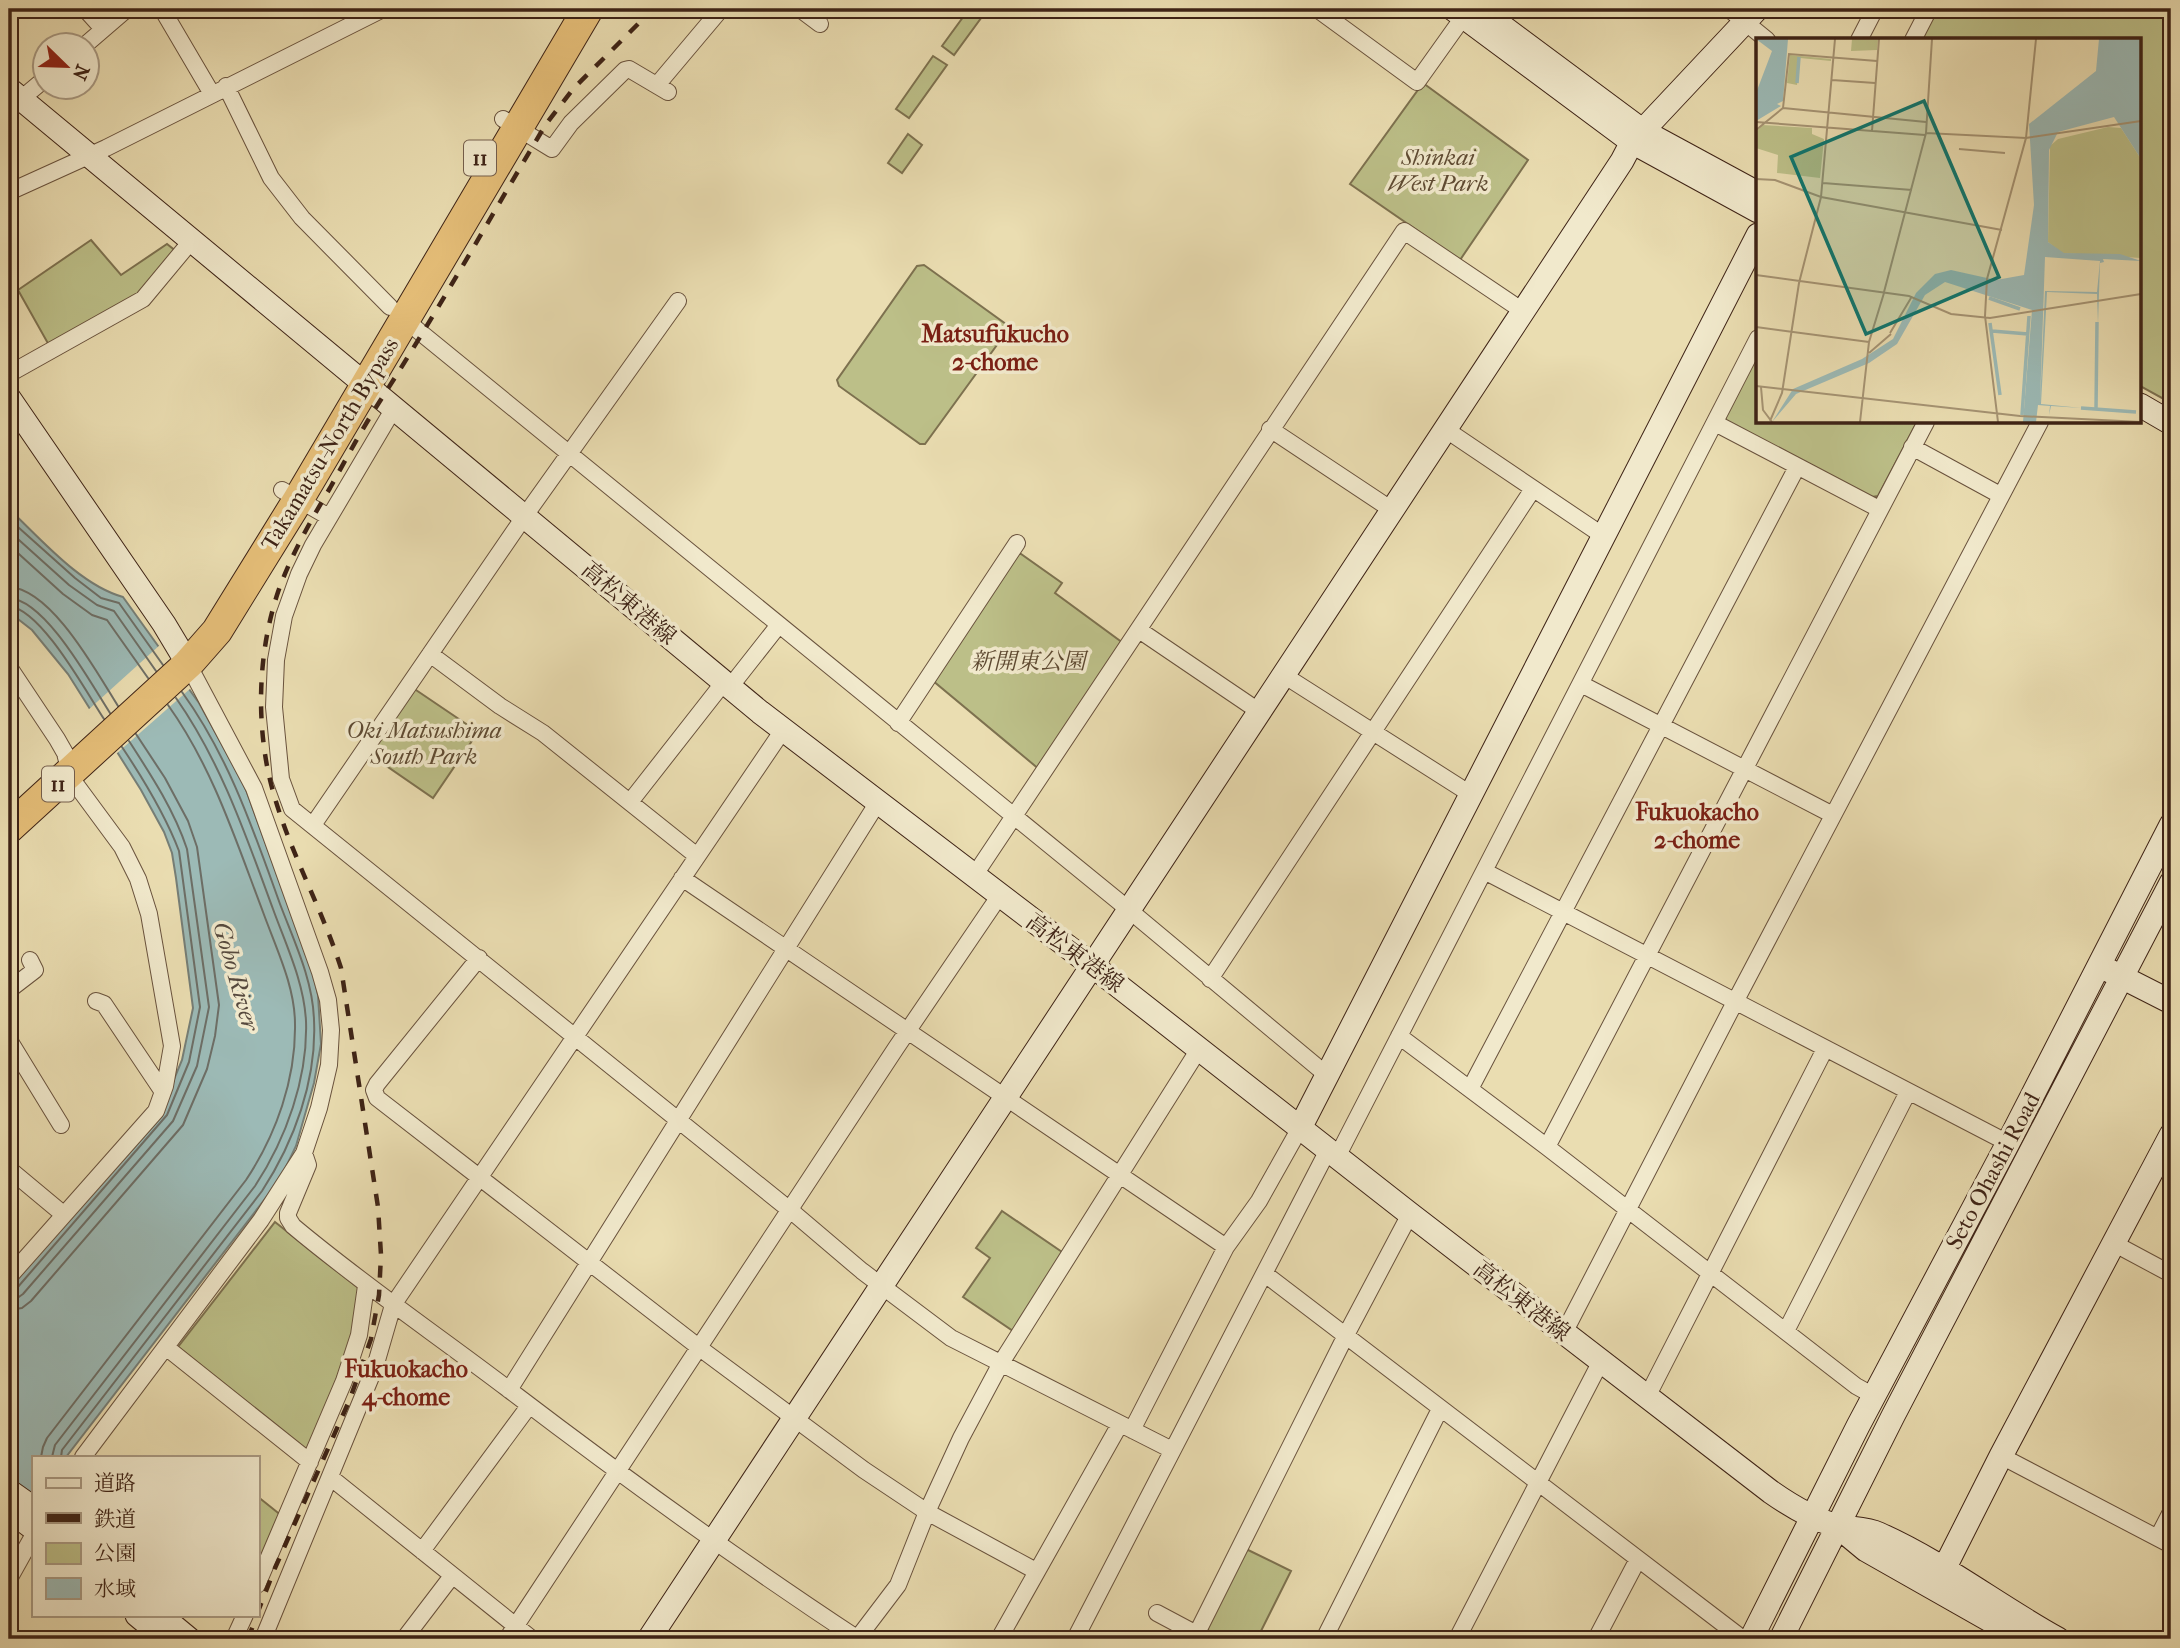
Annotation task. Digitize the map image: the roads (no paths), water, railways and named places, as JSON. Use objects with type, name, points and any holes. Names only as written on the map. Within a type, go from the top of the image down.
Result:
[{"type":"highway","name":"Takamatsu-North Bypass","points":[[9,828],[68,763],[179,661],[217,631],[230,612],[290,495],[510,123],[569,9]]},
{"type":"highway","name":"Takamatsu-North Bypass","points":[[510,123],[588,9]]},
{"type":"highway","name":"Takamatsu-North Bypass","points":[[9,805],[68,763]]},
{"type":"street","points":[[85,9],[103,29]]},
{"type":"street","points":[[100,32],[127,9]]},
{"type":"street","points":[[162,9],[219,90],[271,178],[302,218],[397,313],[1129,910],[1328,1076]]},
{"type":"street","points":[[9,192],[90,156],[383,9]]},
{"type":"street","points":[[510,123],[552,149],[571,124],[625,70],[629,69],[662,89],[721,9]]},
{"type":"street","points":[[800,9],[820,24]]},
{"type":"street","points":[[1318,9],[1417,82],[1466,11],[1638,136],[1756,210]]},
{"type":"street","points":[[1860,38],[1875,9]]},
{"type":"street","points":[[1914,38],[1927,9]]},
{"type":"street","points":[[649,1639],[1638,136],[1744,13],[1765,38]]},
{"type":"street","points":[[15,94],[32,85]]},
{"type":"street","name":"高松東港線","points":[[15,94],[783,730],[1795,1509],[1837,1526]]},
{"type":"street","points":[[1638,136],[1756,193]]},
{"type":"street","points":[[974,876],[1404,231],[1524,311]]},
{"type":"street","points":[[999,1639],[1036,1571],[1126,1427],[1226,1247],[1259,1201],[1300,1128],[1756,239]]},
{"type":"street","points":[[9,374],[143,299],[192,240]]},
{"type":"street","points":[[313,825],[524,517],[678,301]]},
{"type":"street","points":[[1075,1639],[1265,1274],[1399,1036],[1486,872],[1756,342]]},
{"type":"street","points":[[9,398],[179,661],[254,789],[320,972],[328,1000],[331,1030],[329,1065],[319,1108],[304,1153],[261,1220],[84,1456]]},
{"type":"street","points":[[2142,406],[2171,423]]},
{"type":"street","points":[[394,408],[329,517],[290,594],[279,637],[274,684],[275,730],[281,779],[292,809],[882,1286],[951,1338],[1172,1450]]},
{"type":"street","points":[[2142,422],[2171,438]]},
{"type":"street","points":[[1715,423],[1879,509]]},
{"type":"street","points":[[1547,1147],[1925,424]]},
{"type":"street","points":[[1564,1333],[2039,424]]},
{"type":"street","points":[[1270,429],[1392,510]]},
{"type":"street","points":[[1445,429],[1605,537]]},
{"type":"street","points":[[1912,447],[2000,495]]},
{"type":"street","points":[[1470,1089],[1797,467]]},
{"type":"street","points":[[1210,979],[1533,489]]},
{"type":"street","points":[[290,495],[329,517]]},
{"type":"street","points":[[898,723],[1017,543]]},
{"type":"street","points":[[629,802],[778,626]]},
{"type":"street","points":[[1139,630],[1260,712]]},
{"type":"street","points":[[430,654],[500,706],[543,733],[697,856]]},
{"type":"street","points":[[9,667],[68,763],[77,786],[122,847],[138,879],[149,914],[172,1046],[163,1092],[156,1111],[9,1277]]},
{"type":"street","points":[[1285,676],[1472,795]]},
{"type":"street","points":[[1581,684],[1833,815]]},
{"type":"street","points":[[263,1639],[375,1367],[393,1305],[783,730]]},
{"type":"street","points":[[509,1390],[878,803]]},
{"type":"street","name":"Seto Ohashi Road","points":[[1812,1516],[2171,825]]},
{"type":"street","points":[[1486,872],[2008,1143]]},
{"type":"street","points":[[682,878],[1226,1247]]},
{"type":"street","name":"Seto Ohashi Road","points":[[1837,1526],[2171,883]]},
{"type":"street","points":[[512,1633],[789,1210],[1000,895]]},
{"type":"street","points":[[479,958],[374,1090],[377,1098],[699,1347],[864,1470],[927,1512],[1036,1571]]},
{"type":"street","points":[[9,990],[35,970],[30,960]]},
{"type":"street","points":[[2099,965],[2171,1002]]},
{"type":"street","points":[[96,1001],[104,1004],[163,1092]]},
{"type":"street","points":[[1399,1036],[1856,1385],[1874,1396]]},
{"type":"street","points":[[9,1040],[61,1125]]},
{"type":"street","points":[[304,1153],[308,1165],[293,1198],[288,1218],[293,1226],[366,1286],[529,1406],[714,1541],[857,1639],[898,1585],[927,1512],[961,1438],[1001,1363],[1199,1049]]},
{"type":"street","points":[[1647,1397],[1825,1049]]},
{"type":"street","points":[[1787,1331],[1908,1092]]},
{"type":"street","points":[[1944,1569],[2171,1135]]},
{"type":"street","points":[[9,1169],[64,1214]]},
{"type":"street","points":[[1157,1613],[1199,1638],[1346,1335],[1410,1214]]},
{"type":"street","points":[[2115,1244],[2171,1273]]},
{"type":"street","points":[[1265,1274],[1637,1561],[1743,1639]]},
{"type":"street","points":[[259,1581],[351,1360],[359,1335],[366,1286]]},
{"type":"street","points":[[167,1348],[310,1462]]},
{"type":"street","points":[[1457,1639],[1601,1361]]},
{"type":"street","points":[[422,1551],[529,1406]]},
{"type":"street","points":[[1324,1639],[1440,1409]]},
{"type":"street","points":[[2001,1456],[2165,1541],[2171,1512]]},
{"type":"street","points":[[330,1477],[452,1576],[512,1633],[532,1639]]},
{"type":"street","points":[[9,1491],[32,1524]]},
{"type":"street","points":[[9,1510],[32,1524]]},
{"type":"street","points":[[1751,1639],[1812,1516]]},
{"type":"street","points":[[9,1578],[32,1524]]},
{"type":"street","points":[[1837,1526],[1876,1532],[1944,1569],[2058,1639]]},
{"type":"street","points":[[1781,1639],[1837,1526]]},
{"type":"street","points":[[1837,1526],[1866,1550],[2023,1639]]},
{"type":"street","points":[[1595,1639],[1637,1561]]},
{"type":"street","points":[[404,1639],[452,1576]]},
{"type":"street","points":[[138,1616],[166,1639]]},
{"type":"street","points":[[161,1616],[189,1639]]},
{"type":"street","points":[[234,1639],[245,1616]]},
{"type":"water","name":"Gobo River","points":[[9,509],[76,572],[107,591],[123,597],[199,703],[243,782],[312,968],[318,995],[321,1044],[314,1083],[296,1146],[285,1169],[268,1195],[67,1456],[32,1456],[32,1508],[9,1547],[9,1287],[161,1111],[182,1060],[193,1008],[172,853],[164,832],[141,790],[68,674],[32,630],[9,612]]},
{"type":"railway","points":[[259,1609],[350,1399],[371,1339],[379,1295],[381,1255],[378,1207],[341,968],[278,809],[265,754],[261,714],[262,672],[272,611],[289,565],[315,513],[546,124],[573,89],[653,9]]},
{"type":"railway","points":[[248,1639],[257,1616]]},
{"type":"district","name":"Matsufukucho 2-chome","points":[[995,348]]},
{"type":"district","name":"Fukuokacho 2-chome","points":[[1697,826]]},
{"type":"district","name":"Fukuokacho 4-chome","points":[[406,1383]]},
{"type":"park label","name":"Shinkai West Park","points":[[1438,170]]},
{"type":"park label","name":"新開東公園","points":[[1028,661]]},
{"type":"park label","name":"Oki Matsushima South Park","points":[[424,743]]}]
